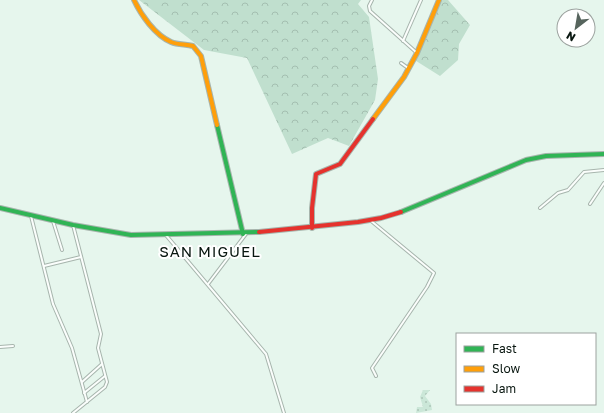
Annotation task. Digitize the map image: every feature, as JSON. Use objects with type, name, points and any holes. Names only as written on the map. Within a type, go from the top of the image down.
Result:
[{"type":"street","points":[[134,0],[139,11],[166,39],[173,43],[193,46],[201,56],[245,234]]},
{"type":"street","points":[[372,0],[369,7],[370,11],[417,53]]},
{"type":"street","points":[[403,41],[421,0]]},
{"type":"street","points":[[312,228],[312,208],[316,174],[340,164],[408,68],[417,53],[438,0]]},
{"type":"street","points":[[401,63],[408,68]]},
{"type":"street","points":[[0,208],[73,225],[136,235],[245,234],[312,228],[370,220],[398,213],[531,158],[604,154]]},
{"type":"street","points":[[540,208],[558,193],[568,190],[584,172],[604,170]]},
{"type":"street","points":[[590,204],[604,184]]},
{"type":"street","points":[[31,216],[53,304],[72,348],[87,402]]},
{"type":"street","points":[[370,220],[434,273],[427,287],[372,368],[373,373],[376,376]]},
{"type":"street","points":[[53,221],[62,250]]},
{"type":"street","points":[[73,225],[101,334],[98,346],[107,382],[105,387],[73,413]]},
{"type":"street","points":[[165,234],[266,354],[284,413]]},
{"type":"street","points":[[208,284],[245,234]]},
{"type":"street","points":[[44,266],[81,257]]},
{"type":"street","points":[[0,347],[13,346]]},
{"type":"street","points":[[82,382],[102,364]]},
{"type":"street","points":[[84,393],[106,376]]},
{"type":"green space","points":[[139,0],[361,0],[358,4],[369,17],[378,79],[375,100],[349,146],[328,138],[292,154],[247,58],[204,50]]},
{"type":"green space","points":[[438,0],[448,0],[470,25],[459,44],[458,60],[440,76],[413,59]]},
{"type":"green space","points":[[423,390],[430,390],[425,396],[431,404],[432,410],[416,413],[417,407],[423,407],[420,397]]},
{"type":"traffic: fast","points":[[217,125],[243,234]]},
{"type":"traffic: fast","points":[[401,212],[526,160],[546,156],[604,154]]},
{"type":"traffic: fast","points":[[0,208],[73,225],[131,235],[259,232]]},
{"type":"traffic: slow","points":[[134,0],[140,12],[159,35],[174,43],[193,46],[201,56],[217,125]]},
{"type":"traffic: slow","points":[[373,119],[404,77],[417,53],[439,0]]},
{"type":"traffic: jam","points":[[312,228],[312,208],[316,174],[340,164],[373,119]]},
{"type":"traffic: jam","points":[[259,232],[358,222],[381,218],[401,212]]},
{"type":"district","name":"SAN MIGUEL","points":[[210,251]]}]
